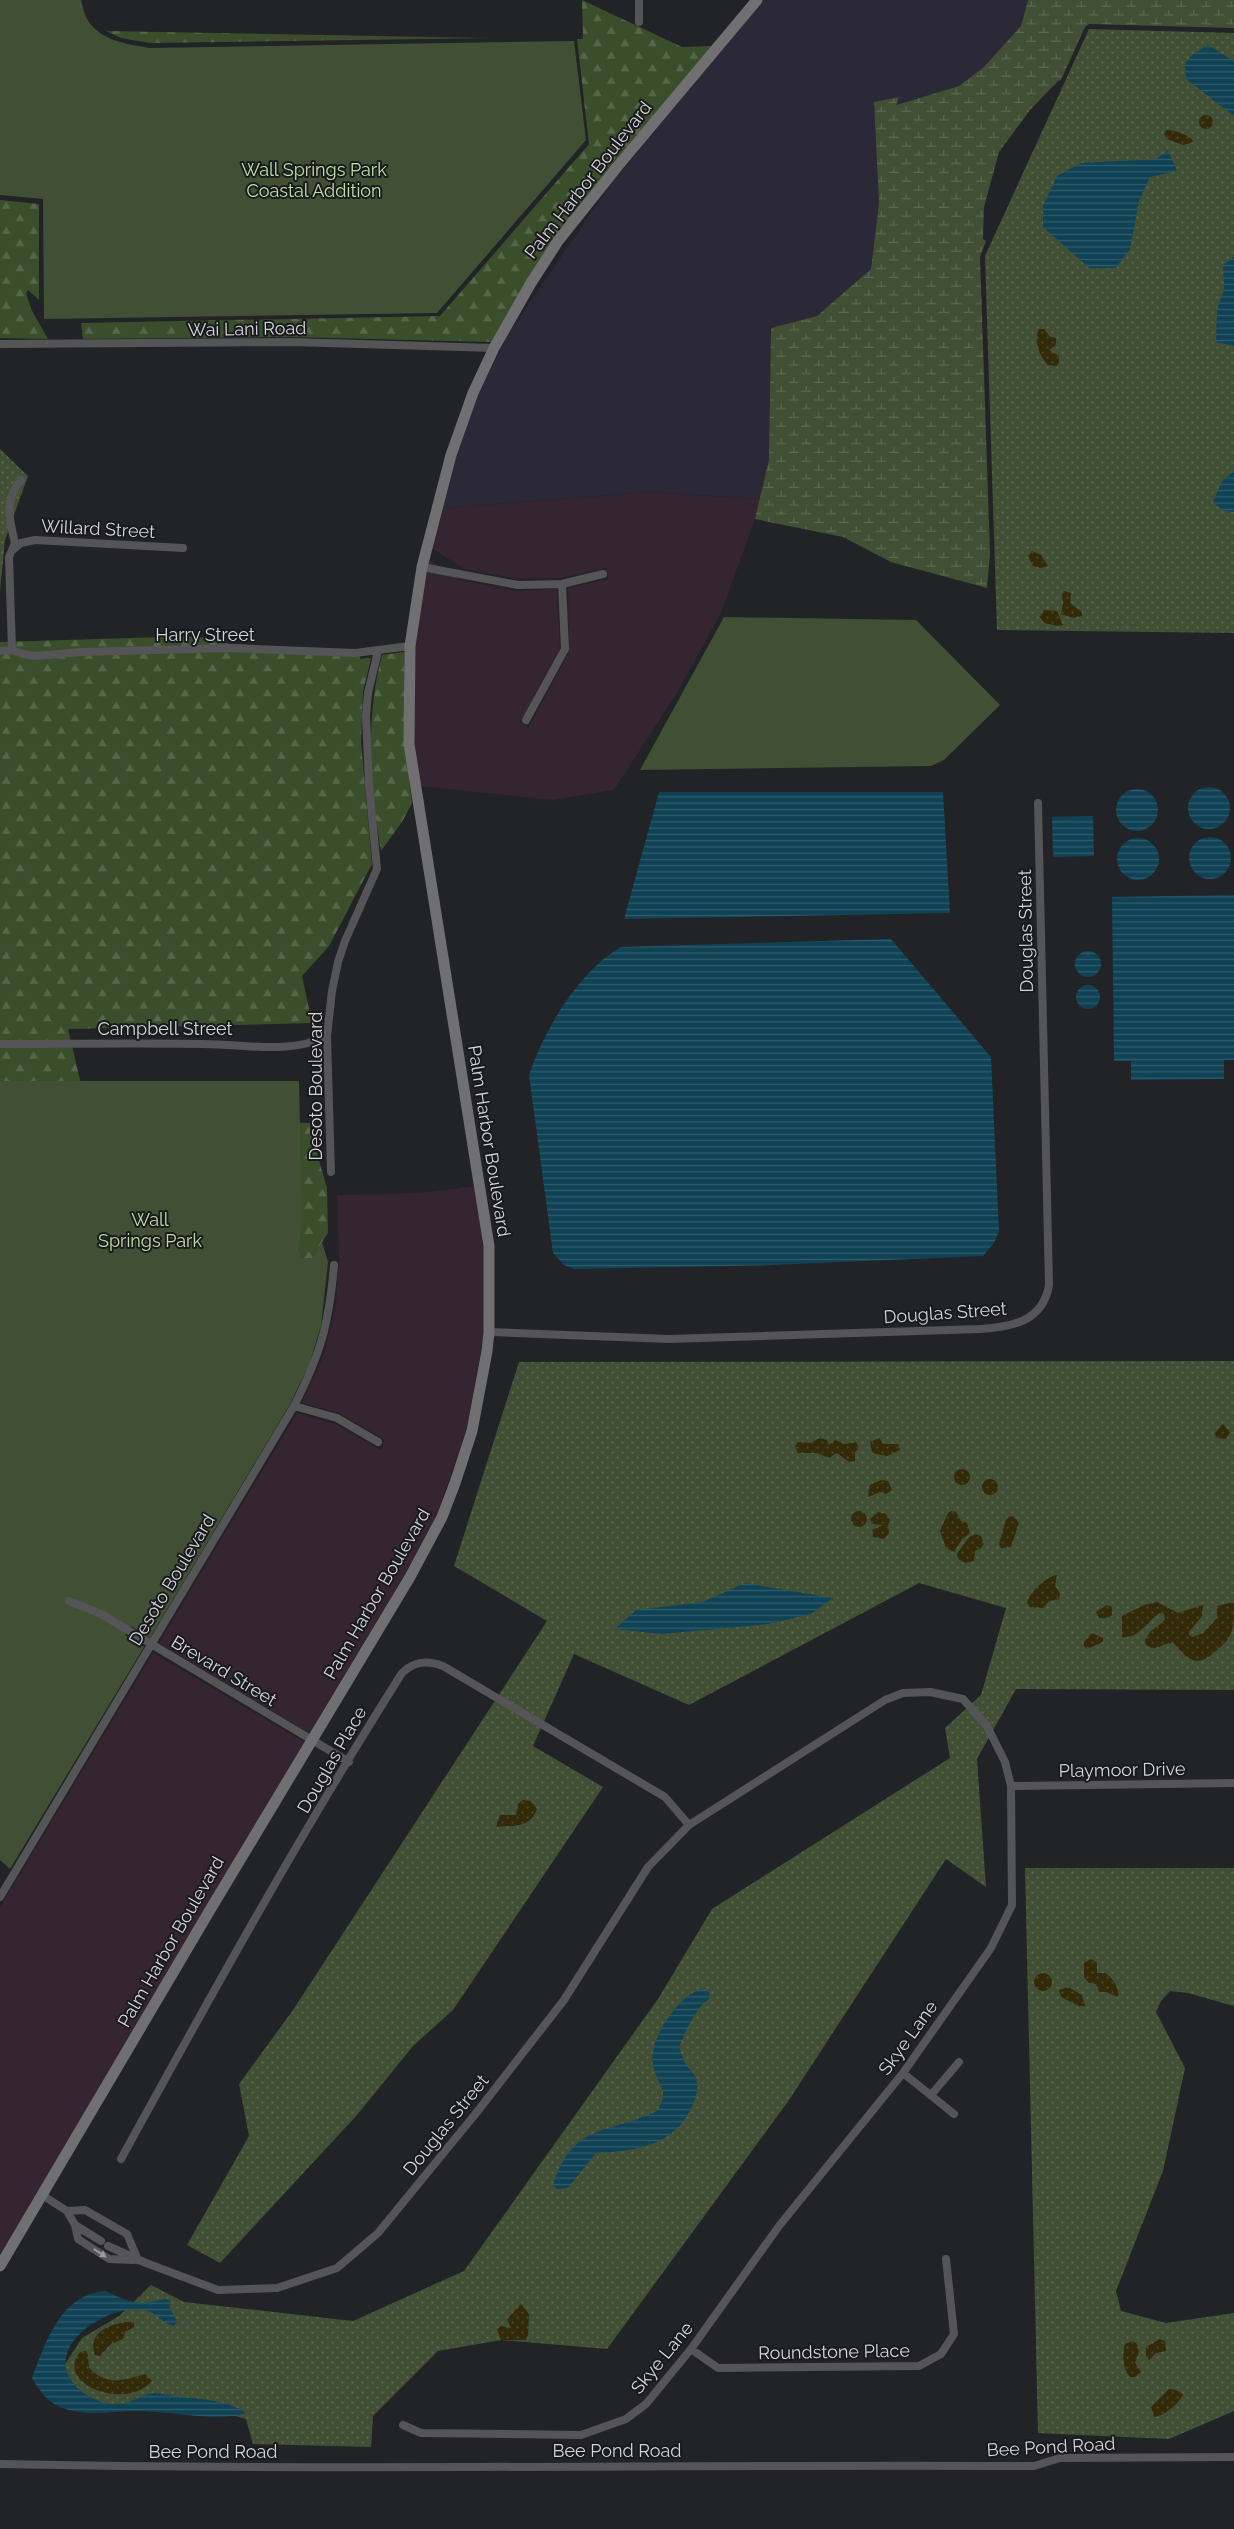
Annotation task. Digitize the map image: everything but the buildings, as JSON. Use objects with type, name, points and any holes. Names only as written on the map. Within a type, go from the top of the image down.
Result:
[{"type":"main road","name":"Palm Harbor Boulevard","points":[[0,2266],[311,1740],[410,1577],[442,1517],[472,1431],[489,1332],[488,1246],[409,744],[410,646],[422,567],[451,455],[473,393],[494,348],[531,284],[558,241],[757,0]]},
{"type":"street","points":[[639,0],[639,22]]},
{"type":"street","name":"Wai Lani Road","points":[[0,344],[293,342],[494,348]]},
{"type":"street","points":[[12,650],[9,557],[14,549],[9,524],[9,506],[10,494],[22,480]]},
{"type":"street","name":"Willard Street","points":[[14,549],[21,543],[35,540],[183,548]]},
{"type":"street","points":[[422,567],[518,585],[562,584],[602,574]]},
{"type":"street","points":[[526,720],[565,649],[562,584]]},
{"type":"street","name":"Harry Street","points":[[0,651],[12,650],[35,656],[82,652],[230,648],[355,653],[410,646]]},
{"type":"street","name":"Desoto Boulevard","points":[[331,1172],[328,1036],[338,962],[377,869],[369,785],[366,716],[368,693],[378,651]]},
{"type":"street","name":"Douglas Street","points":[[489,1332],[669,1338],[980,1329],[1011,1325],[1024,1321],[1041,1307],[1047,1297],[1049,1286],[1038,803]]},
{"type":"street","name":"Campbell Street","points":[[0,1044],[205,1044],[294,1047],[312,1044],[328,1036]]},
{"type":"street","name":"Desoto Boulevard","points":[[0,1897],[294,1406],[322,1344],[331,1304],[334,1265]]},
{"type":"street","points":[[294,1406],[337,1418],[378,1442]]},
{"type":"street","name":"Brevard Street","points":[[70,1601],[101,1614],[151,1646],[349,1762]]},
{"type":"street","name":"Douglas Place","points":[[121,2159],[229,1962],[402,1673],[408,1666],[420,1662],[431,1662],[443,1666],[665,1796],[689,1825]]},
{"type":"street","name":"Skye Lane","points":[[403,2425],[421,2433],[581,2435],[626,2419],[639,2409],[691,2349],[780,2226],[903,2073],[991,1948],[1012,1904],[1011,1786],[1005,1762],[988,1726],[963,1699],[930,1692],[903,1693],[885,1700],[689,1825]]},
{"type":"street","name":"Playmoor Drive","points":[[1011,1786],[1234,1783]]},
{"type":"street","name":"Douglas Street","points":[[42,2195],[67,2211],[75,2225],[104,2243],[138,2260],[218,2290],[277,2288],[337,2268],[378,2232],[477,2112],[564,2000],[648,1867],[689,1825]]},
{"type":"street","points":[[931,2095],[959,2062]]},
{"type":"street","points":[[903,2073],[954,2114]]},
{"type":"street","name":"Douglas Street","points":[[67,2211],[86,2210],[127,2234],[138,2260]]},
{"type":"street","points":[[75,2225],[78,2239],[109,2259],[138,2260]]},
{"type":"street","name":"Roundstone Place","points":[[691,2349],[718,2368],[919,2366],[941,2354],[954,2334],[946,2259]]},
{"type":"street","name":"Bee Pond Road","points":[[0,2464],[168,2467],[817,2464],[1034,2466],[1060,2458],[1234,2457]]},
{"type":"shaded area","points":[[764,0],[1028,0],[1021,26],[984,67],[959,86],[895,105],[899,98],[874,102],[879,203],[871,269],[817,316],[771,328],[769,459],[760,499],[649,492],[443,508],[456,457],[478,395],[509,333],[610,185]]},
{"type":"shaded area","points":[[649,492],[760,499],[755,519],[721,613],[677,693],[614,790],[552,800],[420,786],[414,739],[415,646],[421,600],[430,560],[461,580],[517,591],[557,589],[560,648],[520,722],[528,728],[569,652],[568,588],[608,579],[606,568],[562,578],[518,579],[464,569],[432,548],[443,508]]},
{"type":"shaded area","points":[[475,1186],[483,1247],[484,1332],[467,1429],[437,1514],[405,1574],[309,1733],[159,1643],[297,1413],[335,1424],[381,1450],[385,1440],[339,1413],[302,1403],[324,1354],[336,1305],[339,1260],[337,1195],[418,1193]]},
{"type":"shaded area","points":[[153,1653],[304,1742],[0,2255],[0,1907]]},
{"type":"green space","name":"Wall Springs Park Coastal Addition","points":[[0,0],[81,0],[87,19],[99,32],[115,40],[150,48],[574,41],[586,140],[437,313],[44,319],[43,199],[0,195]]},
{"type":"green space","points":[[582,0],[682,47],[712,46],[613,163],[492,342],[293,337],[83,339],[81,323],[440,316],[589,144],[577,39],[583,39]]},
{"type":"green space","points":[[1028,0],[1234,0],[1234,28],[1089,24],[1085,27],[1061,80],[1030,110],[999,152],[984,207],[983,239],[986,241],[980,257],[990,554],[987,588],[891,562],[843,537],[755,519],[769,459],[771,328],[817,316],[871,269],[879,203],[874,102],[899,97],[896,105],[959,86],[984,67],[1021,26]]},
{"type":"green space","points":[[1089,29],[1234,33],[1234,633],[997,630],[985,256]]},
{"type":"green space","points":[[106,31],[489,38],[150,43],[121,38]]},
{"type":"green space","points":[[0,200],[39,204],[39,300],[28,290],[26,293],[31,309],[48,339],[0,338]]},
{"type":"green space","points":[[0,449],[28,476],[5,540],[0,591]]},
{"type":"green space","points":[[724,617],[916,620],[1000,705],[944,760],[931,766],[640,770]]},
{"type":"green space","points":[[195,636],[231,644],[360,653],[360,659],[371,658],[363,692],[361,742],[372,864],[329,946],[302,976],[312,1023],[68,1029],[89,1118],[311,1123],[310,1129],[327,1188],[328,1233],[312,1258],[301,1259],[299,1246],[0,1166],[0,642]]},
{"type":"green space","points":[[404,652],[404,740],[412,803],[402,822],[381,851],[372,778],[371,728],[373,704],[382,655]]},
{"type":"green space","name":"Wall Springs Park","points":[[0,1081],[299,1081],[302,1221],[299,1246],[301,1258],[312,1258],[322,1242],[328,1262],[321,1326],[309,1365],[290,1404],[150,1638],[131,1626],[125,1635],[144,1647],[10,1869],[0,1860]]},
{"type":"green space","points":[[1234,1361],[1234,1690],[1016,1689],[977,1759],[986,1887],[946,1859],[789,2100],[607,2349],[501,2340],[438,2351],[373,2416],[371,2447],[253,2444],[246,2419],[198,2405],[124,2408],[88,2403],[62,2369],[82,2338],[119,2316],[151,2285],[184,2302],[353,2321],[464,2271],[658,1999],[712,1909],[950,1758],[945,1728],[981,1695],[1006,1608],[919,1583],[689,1705],[574,1654],[533,1746],[603,1787],[453,2010],[413,2046],[357,2115],[220,2263],[187,2245],[249,2136],[239,2084],[293,2010],[547,1621],[454,1566],[519,1362]]},
{"type":"green space","points":[[1025,1868],[1234,1868],[1234,2006],[1188,1993],[1170,1991],[1161,2001],[1156,2012],[1185,2068],[1163,2171],[1116,2291],[1121,2311],[1166,2323],[1234,2313],[1234,2411],[1169,2439],[1038,2433]]},
{"type":"sand","points":[[1203,115],[1209,115],[1213,122],[1209,129],[1203,129],[1199,125],[1199,119]]},
{"type":"sand","points":[[1167,130],[1182,133],[1194,142],[1183,145],[1167,139],[1164,133]]},
{"type":"sand","points":[[1039,329],[1044,329],[1050,337],[1056,338],[1056,345],[1049,350],[1059,356],[1059,363],[1056,366],[1048,365],[1042,358],[1037,343]]},
{"type":"sand","points":[[1032,551],[1041,555],[1048,566],[1040,568],[1033,566],[1028,556]]},
{"type":"sand","points":[[1064,591],[1071,593],[1070,603],[1082,612],[1082,616],[1073,618],[1061,614],[1062,593]]},
{"type":"sand","points":[[1044,610],[1057,611],[1063,625],[1058,626],[1044,623],[1040,617]]},
{"type":"sand","points":[[1223,1424],[1230,1432],[1226,1439],[1216,1438],[1215,1433]]},
{"type":"sand","points":[[820,1438],[827,1440],[829,1445],[835,1440],[845,1444],[856,1442],[859,1448],[855,1452],[855,1461],[849,1462],[837,1453],[829,1458],[817,1453],[798,1453],[795,1446],[798,1442],[810,1443]]},
{"type":"sand","points":[[879,1438],[884,1444],[898,1444],[900,1450],[887,1456],[872,1453],[870,1442]]},
{"type":"sand","points":[[962,1469],[968,1471],[970,1477],[968,1483],[962,1485],[956,1483],[954,1477],[956,1471]]},
{"type":"sand","points":[[990,1479],[996,1481],[998,1487],[996,1493],[990,1495],[984,1493],[982,1487],[984,1481]]},
{"type":"sand","points":[[881,1480],[888,1481],[892,1490],[886,1494],[880,1492],[868,1497],[870,1485]]},
{"type":"sand","points":[[859,1511],[867,1519],[859,1527],[851,1519]]},
{"type":"sand","points":[[951,1511],[956,1512],[961,1521],[967,1523],[970,1533],[962,1539],[954,1552],[946,1548],[940,1531],[948,1513]]},
{"type":"sand","points":[[878,1512],[886,1514],[890,1520],[888,1525],[889,1533],[884,1539],[873,1537],[872,1530],[883,1525],[872,1524],[870,1519]]},
{"type":"sand","points":[[1013,1516],[1019,1523],[1011,1547],[1001,1548],[999,1544],[1006,1520],[1008,1517]]},
{"type":"sand","points":[[976,1534],[981,1536],[984,1544],[975,1551],[974,1561],[965,1563],[957,1558],[957,1554],[969,1537]]},
{"type":"sand","points":[[1057,1575],[1055,1586],[1060,1594],[1059,1599],[1049,1601],[1043,1608],[1030,1607],[1027,1603],[1034,1590],[1052,1576]]},
{"type":"sand","points":[[1157,1602],[1178,1613],[1203,1605],[1202,1616],[1189,1632],[1189,1635],[1193,1637],[1203,1633],[1217,1618],[1217,1606],[1234,1602],[1234,1620],[1231,1633],[1219,1649],[1207,1658],[1198,1661],[1187,1657],[1173,1643],[1157,1648],[1146,1645],[1145,1640],[1150,1632],[1165,1620],[1164,1614],[1159,1613],[1133,1636],[1122,1637],[1122,1616],[1144,1605]]},
{"type":"sand","points":[[1107,1605],[1112,1607],[1112,1615],[1108,1618],[1099,1618],[1096,1612]]},
{"type":"sand","points":[[1092,1633],[1103,1638],[1103,1642],[1087,1649],[1084,1646],[1084,1642]]},
{"type":"sand","points":[[523,1800],[531,1801],[537,1809],[530,1820],[520,1825],[496,1827],[500,1815],[516,1815],[518,1804]]},
{"type":"sand","points":[[1091,1959],[1097,1963],[1097,1973],[1105,1973],[1113,1981],[1117,1987],[1118,1997],[1106,1992],[1099,1992],[1096,1984],[1089,1983],[1084,1977],[1084,1963]]},
{"type":"sand","points":[[1043,1973],[1049,1976],[1052,1982],[1049,1988],[1043,1991],[1037,1988],[1034,1982],[1037,1976]]},
{"type":"sand","points":[[1068,1987],[1082,1995],[1085,2006],[1079,2006],[1061,1997],[1059,1990]]},
{"type":"sand","points":[[521,2304],[529,2314],[528,2337],[525,2340],[501,2340],[497,2329],[501,2326],[511,2328],[507,2319]]},
{"type":"sand","points":[[134,2322],[134,2327],[125,2332],[123,2339],[111,2344],[100,2356],[95,2355],[94,2340],[98,2334],[104,2329],[119,2323]]},
{"type":"sand","points":[[1160,2339],[1165,2341],[1166,2351],[1156,2353],[1149,2360],[1146,2357],[1146,2347]]},
{"type":"sand","points":[[1133,2341],[1137,2344],[1139,2351],[1135,2363],[1141,2372],[1135,2377],[1130,2377],[1124,2362],[1124,2353],[1125,2344]]},
{"type":"sand","points":[[86,2351],[89,2368],[102,2378],[122,2380],[145,2374],[152,2381],[141,2390],[127,2394],[111,2394],[97,2390],[85,2384],[77,2375],[75,2364],[80,2352]]},
{"type":"sand","points":[[1169,2389],[1183,2394],[1182,2397],[1167,2412],[1154,2417],[1151,2407]]},
{"type":"water","points":[[1208,45],[1234,61],[1234,116],[1186,79],[1185,64],[1191,56]]},
{"type":"water","points":[[1168,150],[1177,171],[1150,177],[1139,201],[1130,249],[1116,268],[1089,268],[1043,227],[1043,206],[1057,176],[1081,163],[1156,159]]},
{"type":"water","points":[[1234,257],[1234,346],[1216,342],[1217,310],[1224,288],[1223,265]]},
{"type":"water","points":[[1234,471],[1234,512],[1224,511],[1213,502],[1222,481]]},
{"type":"water","points":[[1205,787],[1213,787],[1224,793],[1230,808],[1224,823],[1213,829],[1205,829],[1194,823],[1188,812],[1188,804],[1194,793]]},
{"type":"water","points":[[1141,789],[1149,792],[1155,798],[1158,810],[1155,822],[1149,828],[1133,831],[1125,828],[1119,822],[1116,806],[1119,798],[1125,792]]},
{"type":"water","points":[[659,792],[943,792],[950,913],[624,919]]},
{"type":"water","points":[[1093,816],[1094,856],[1053,857],[1052,817]]},
{"type":"water","points":[[1206,837],[1214,837],[1225,843],[1231,858],[1225,873],[1214,879],[1206,879],[1195,873],[1189,862],[1189,854],[1195,843]]},
{"type":"water","points":[[1142,838],[1150,841],[1156,847],[1159,859],[1156,871],[1150,877],[1134,880],[1126,877],[1120,871],[1117,855],[1120,847],[1126,841]]},
{"type":"water","points":[[1234,895],[1234,1060],[1224,1060],[1224,1079],[1131,1080],[1131,1061],[1114,1061],[1112,897]]},
{"type":"water","points":[[891,939],[991,1057],[999,1231],[994,1243],[983,1256],[771,1265],[574,1269],[564,1265],[553,1253],[529,1075],[544,1039],[554,1021],[577,986],[591,971],[621,947]]},
{"type":"water","points":[[1088,951],[1097,955],[1101,964],[1097,973],[1088,977],[1079,973],[1075,964],[1079,955]]},
{"type":"water","points":[[1088,985],[1096,989],[1100,997],[1096,1005],[1088,1009],[1080,1005],[1076,997],[1080,989]]},
{"type":"water","points":[[745,1583],[833,1598],[811,1614],[769,1624],[662,1634],[615,1629],[636,1610],[703,1602]]},
{"type":"water","points":[[702,1989],[709,1992],[710,1998],[695,2014],[679,2047],[684,2062],[695,2076],[698,2084],[693,2104],[686,2118],[676,2129],[653,2144],[640,2148],[596,2153],[568,2188],[557,2189],[553,2185],[561,2165],[571,2150],[582,2140],[594,2133],[657,2111],[663,2097],[663,2092],[653,2065],[655,2043],[675,2009],[693,1993]]},
{"type":"water","points":[[106,2291],[139,2303],[163,2299],[170,2300],[170,2307],[177,2322],[174,2326],[149,2311],[133,2309],[105,2317],[92,2324],[80,2333],[66,2356],[66,2368],[69,2376],[79,2389],[93,2399],[110,2404],[122,2404],[156,2393],[220,2402],[246,2413],[236,2416],[210,2417],[142,2411],[84,2413],[59,2407],[50,2401],[32,2378],[49,2335],[66,2310],[77,2301],[90,2294]]}]
